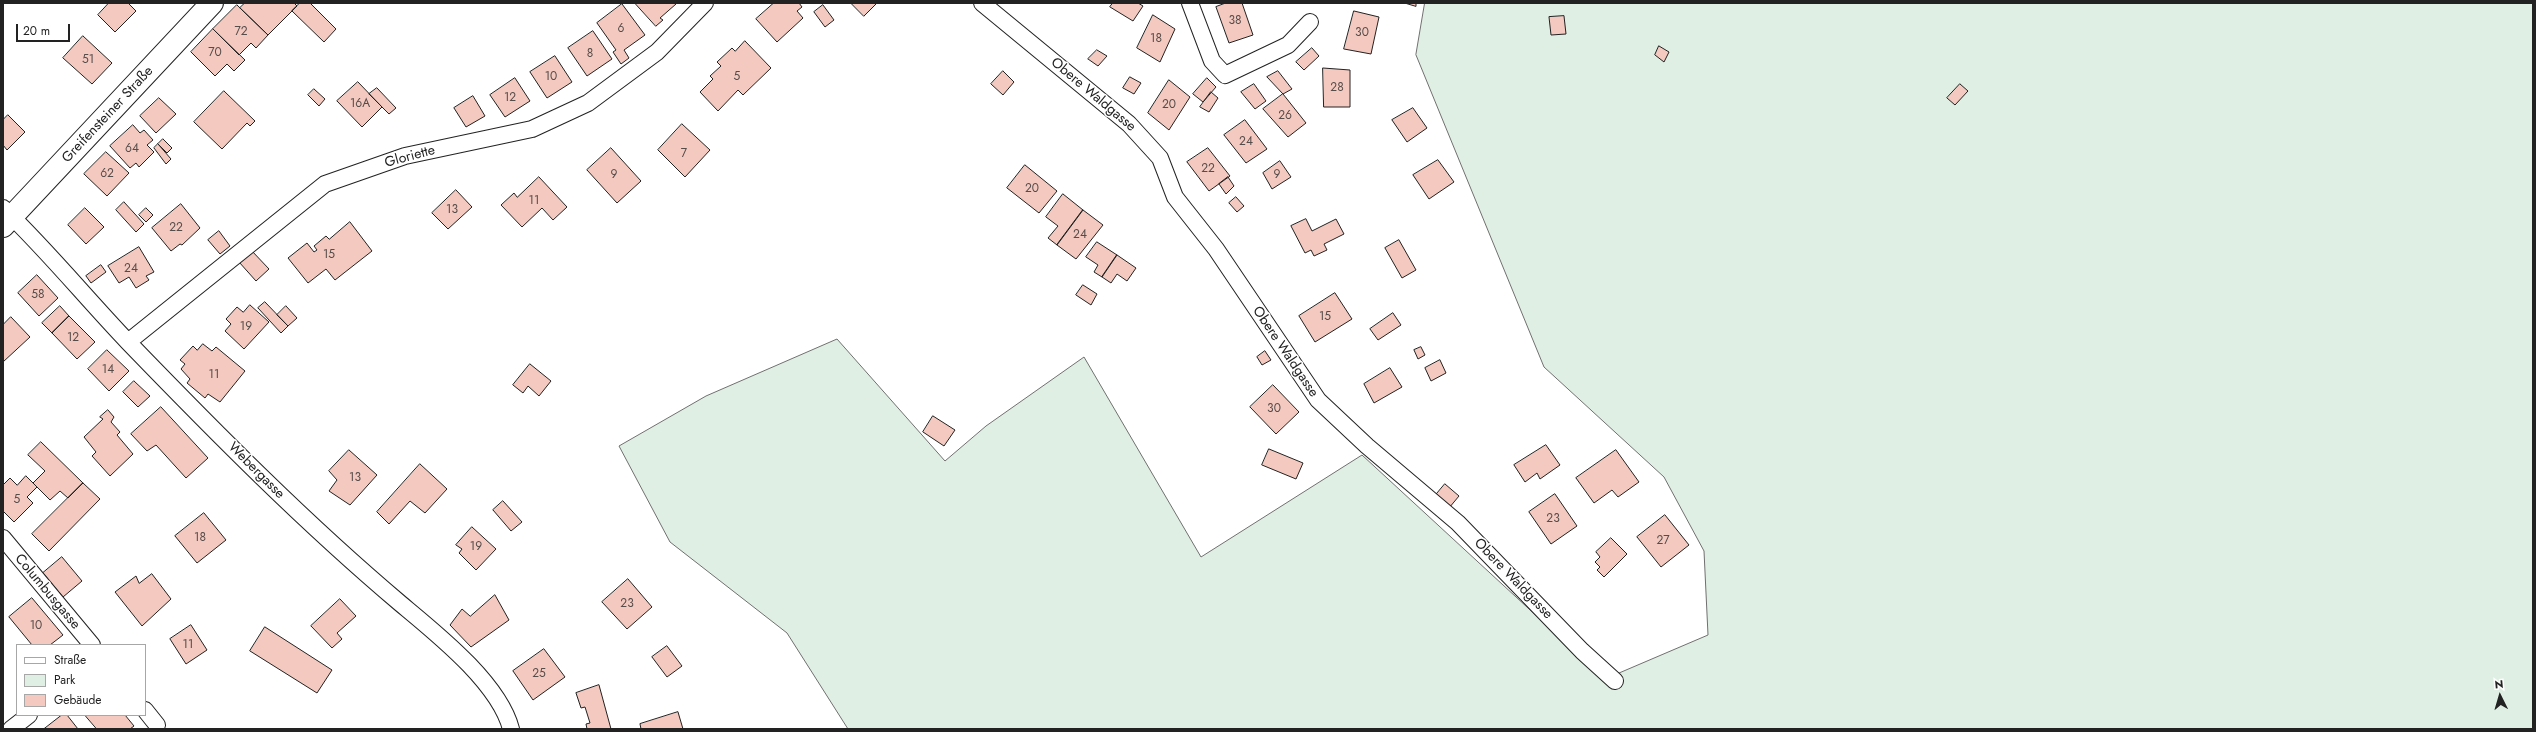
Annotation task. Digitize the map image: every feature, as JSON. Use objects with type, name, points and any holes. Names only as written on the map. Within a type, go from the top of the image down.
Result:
[{"type":"main road","name":"Greifensteiner Straße","points":[[6,217],[212,3]]},
{"type":"street","name":"Gloriette","points":[[128,342],[324,184],[405,156],[532,129],[588,103],[657,52],[705,3]]},
{"type":"street","name":"Obere Waldgasse","points":[[982,3],[1130,124],[1160,158],[1175,197],[1216,249],[1318,400],[1367,446],[1458,522],[1582,651],[1615,681]]},
{"type":"street","points":[[1190,3],[1212,61],[1225,75],[1288,45],[1310,22]]},
{"type":"street","name":"Webergasse","points":[[6,217],[291,507],[424,623],[482,678],[508,719],[511,729]]},
{"type":"street","name":"Columbusgasse","points":[[3,538],[91,644]]},
{"type":"street","points":[[146,711],[157,726]]},
{"type":"street","points":[[11,729],[28,716]]},
{"type":"green space","points":[[1425,3],[2533,3],[2533,729],[848,729],[787,633],[670,542],[619,446],[706,396],[837,339],[945,461],[986,426],[1084,357],[1201,557],[1362,455],[1605,679],[1708,635],[1704,551],[1664,477],[1544,367],[1416,55]]},
{"type":"building","points":[[109,3],[128,3],[136,11],[115,32],[98,15]]},
{"type":"building","points":[[245,3],[294,3],[297,6],[268,35],[240,8]]},
{"type":"building","points":[[300,3],[310,3],[336,29],[324,42],[292,11]]},
{"type":"building","points":[[635,3],[676,4],[660,18],[663,20],[656,26]]},
{"type":"building","points":[[774,3],[799,3],[802,7],[797,11],[803,18],[777,42],[756,19]]},
{"type":"building","points":[[851,3],[877,3],[864,16]]},
{"type":"building","points":[[1113,3],[1138,3],[1143,6],[1133,21],[1110,7]]},
{"type":"building","points":[[1226,3],[1242,3],[1253,35],[1229,43],[1216,7]]},
{"type":"building","points":[[1405,3],[1416,3],[1416,6]]},
{"type":"building","points":[[622,4],[645,35],[624,50],[629,58],[621,64],[613,52],[616,50],[597,23]]},
{"type":"building","points":[[237,5],[268,35],[256,48],[251,43],[239,55],[213,29]]},
{"type":"building","points":[[823,5],[834,20],[825,27],[814,12]]},
{"type":"building","points":[[1354,11],[1379,17],[1371,54],[1344,49]]},
{"type":"building","points":[[1153,15],[1175,29],[1160,62],[1137,48]]},
{"type":"building","points":[[1564,16],[1566,34],[1551,35],[1549,17]]},
{"type":"building","points":[[213,29],[245,60],[234,71],[227,64],[215,76],[191,52]]},
{"type":"building","points":[[593,31],[612,59],[587,76],[568,48]]},
{"type":"building","points":[[83,36],[112,63],[92,84],[63,58]]},
{"type":"building","points":[[745,41],[771,68],[743,95],[738,90],[718,111],[700,92],[713,79],[710,76],[721,66],[717,62],[732,48],[735,51]]},
{"type":"building","points":[[1659,46],[1669,52],[1664,62],[1655,55]]},
{"type":"building","points":[[1312,48],[1319,56],[1304,70],[1296,62]]},
{"type":"building","points":[[1097,50],[1107,56],[1098,66],[1088,59]]},
{"type":"building","points":[[555,56],[572,82],[547,98],[530,72]]},
{"type":"building","points":[[1323,68],[1350,70],[1350,107],[1324,107]]},
{"type":"building","points":[[1003,71],[1014,82],[1003,95],[991,84]]},
{"type":"building","points":[[1278,71],[1292,89],[1283,94],[1267,77]]},
{"type":"building","points":[[1130,77],[1141,83],[1134,94],[1123,88]]},
{"type":"building","points":[[515,78],[530,101],[505,117],[490,95]]},
{"type":"building","points":[[1207,78],[1216,87],[1203,102],[1193,94]]},
{"type":"building","points":[[1169,80],[1190,97],[1169,130],[1148,113]]},
{"type":"building","points":[[358,82],[382,107],[362,127],[337,101]]},
{"type":"building","points":[[1254,84],[1266,101],[1255,109],[1241,92]]},
{"type":"building","points":[[1960,84],[1968,91],[1955,105],[1947,98]]},
{"type":"building","points":[[377,88],[396,108],[389,114],[369,94]]},
{"type":"building","points":[[314,89],[325,99],[319,106],[308,95]]},
{"type":"building","points":[[224,91],[255,121],[250,126],[247,123],[222,149],[194,122]]},
{"type":"building","points":[[1211,92],[1218,98],[1209,112],[1200,107]]},
{"type":"building","points":[[1283,94],[1306,123],[1288,137],[1263,109]]},
{"type":"building","points":[[473,96],[485,116],[466,127],[454,108]]},
{"type":"building","points":[[159,98],[176,114],[156,133],[140,116]]},
{"type":"building","points":[[1413,108],[1427,128],[1407,142],[1392,120]]},
{"type":"building","points":[[8,115],[25,132],[7,150],[3,145],[3,120]]},
{"type":"building","points":[[1245,120],[1267,149],[1246,163],[1224,135]]},
{"type":"building","points":[[682,124],[710,150],[685,177],[658,150]]},
{"type":"building","points":[[133,125],[140,133],[144,130],[153,140],[147,145],[154,152],[139,167],[136,163],[130,168],[110,146]]},
{"type":"building","points":[[163,139],[172,148],[167,153],[158,144]]},
{"type":"building","points":[[158,144],[171,159],[166,164],[154,148]]},
{"type":"building","points":[[611,148],[641,181],[617,203],[587,170]]},
{"type":"building","points":[[1208,148],[1230,176],[1209,191],[1187,162]]},
{"type":"building","points":[[106,152],[129,173],[107,196],[84,174]]},
{"type":"building","points":[[1438,160],[1454,182],[1429,199],[1413,175]]},
{"type":"building","points":[[1280,161],[1291,177],[1272,189],[1263,173]]},
{"type":"building","points":[[1025,165],[1057,191],[1039,213],[1007,188]]},
{"type":"building","points":[[539,177],[567,207],[553,220],[542,208],[522,227],[501,205],[514,193],[517,197]]},
{"type":"building","points":[[1228,177],[1234,186],[1226,194],[1219,184]]},
{"type":"building","points":[[456,190],[472,207],[448,229],[432,213]]},
{"type":"building","points":[[1063,194],[1083,210],[1057,245],[1048,238],[1058,226],[1046,217]]},
{"type":"building","points":[[1236,197],[1244,206],[1237,212],[1229,203]]},
{"type":"building","points":[[124,202],[144,224],[136,232],[116,210]]},
{"type":"building","points":[[181,204],[200,228],[182,245],[180,244],[171,251],[152,228]]},
{"type":"building","points":[[85,208],[104,227],[86,244],[68,225]]},
{"type":"building","points":[[146,208],[153,215],[146,222],[139,215]]},
{"type":"building","points":[[1083,210],[1103,225],[1076,259],[1057,245]]},
{"type":"building","points":[[1306,219],[1312,231],[1336,219],[1344,234],[1324,244],[1327,250],[1314,256],[1311,250],[1305,253],[1291,226]]},
{"type":"building","points":[[350,222],[372,251],[335,280],[326,269],[308,283],[288,258],[307,243],[314,252],[317,250],[314,246],[326,236],[329,239]]},
{"type":"building","points":[[219,231],[230,246],[220,254],[208,240]]},
{"type":"building","points":[[1399,240],[1416,270],[1402,278],[1385,248]]},
{"type":"building","points":[[1097,242],[1117,255],[1102,277],[1094,272],[1098,265],[1086,257]]},
{"type":"building","points":[[139,247],[154,272],[146,276],[149,280],[136,288],[129,277],[119,283],[108,266]]},
{"type":"building","points":[[251,250],[269,269],[256,281],[239,262]]},
{"type":"building","points":[[1117,255],[1136,268],[1127,281],[1117,274],[1111,283],[1102,277]]},
{"type":"building","points":[[101,265],[106,272],[91,283],[86,276]]},
{"type":"building","points":[[37,275],[58,298],[39,316],[18,293]]},
{"type":"building","points":[[1083,285],[1097,294],[1091,305],[1076,295]]},
{"type":"building","points":[[1335,293],[1352,319],[1315,342],[1299,316]]},
{"type":"building","points":[[265,302],[288,326],[281,333],[258,308]]},
{"type":"building","points":[[250,305],[269,322],[244,349],[225,331],[231,324],[226,319],[237,307],[243,312]]},
{"type":"building","points":[[60,306],[69,316],[52,333],[42,323]]},
{"type":"building","points":[[286,306],[297,318],[288,326],[277,315]]},
{"type":"building","points":[[1393,313],[1401,325],[1378,340],[1370,329]]},
{"type":"building","points":[[69,316],[95,342],[77,359],[52,333]]},
{"type":"building","points":[[11,317],[30,337],[3,362],[3,325]]},
{"type":"building","points":[[203,344],[212,351],[216,347],[245,371],[220,402],[208,394],[205,398],[187,383],[190,379],[181,369],[185,364],[180,360],[193,346],[197,350]]},
{"type":"building","points":[[1421,347],[1425,355],[1418,359],[1414,350]]},
{"type":"building","points":[[107,350],[129,371],[109,391],[88,369]]},
{"type":"building","points":[[1265,351],[1271,360],[1262,365],[1257,357]]},
{"type":"building","points":[[1440,360],[1446,373],[1431,381],[1425,368]]},
{"type":"building","points":[[530,364],[551,381],[539,396],[528,386],[523,393],[513,385]]},
{"type":"building","points":[[1390,368],[1402,387],[1374,403],[1364,384]]},
{"type":"building","points":[[134,381],[150,396],[138,407],[123,392]]},
{"type":"building","points":[[1273,385],[1299,412],[1276,434],[1250,407]]},
{"type":"building","points":[[161,407],[208,458],[186,478],[156,445],[147,451],[131,434]]},
{"type":"building","points":[[108,410],[114,417],[111,422],[120,432],[117,435],[133,454],[110,476],[92,456],[96,452],[84,437],[103,419],[100,417]]},
{"type":"building","points":[[933,416],[955,430],[944,446],[923,432]]},
{"type":"building","points":[[41,442],[83,483],[68,498],[60,491],[50,500],[33,483],[45,471],[28,455]]},
{"type":"building","points":[[1546,445],[1560,465],[1540,479],[1537,473],[1525,482],[1514,465]]},
{"type":"building","points":[[1269,449],[1303,463],[1296,479],[1262,465]]},
{"type":"building","points":[[349,450],[377,475],[350,505],[329,491],[337,480],[329,471]]},
{"type":"building","points":[[1616,450],[1639,482],[1618,497],[1612,490],[1594,503],[1576,478]]},
{"type":"building","points":[[420,464],[447,489],[425,513],[410,501],[389,524],[377,512]]},
{"type":"building","points":[[26,476],[37,487],[27,497],[33,503],[14,522],[3,511],[3,485],[10,478],[17,485]]},
{"type":"building","points":[[83,483],[100,499],[49,551],[32,534]]},
{"type":"building","points":[[1445,484],[1459,496],[1449,508],[1435,496]]},
{"type":"building","points":[[1555,494],[1577,526],[1551,544],[1529,512]]},
{"type":"building","points":[[503,501],[522,522],[511,531],[493,510]]},
{"type":"building","points":[[204,513],[226,540],[197,563],[175,536]]},
{"type":"building","points":[[1665,515],[1689,545],[1661,567],[1637,537]]},
{"type":"building","points":[[472,527],[496,549],[476,570],[459,553],[462,549],[456,545]]},
{"type":"building","points":[[1611,538],[1627,554],[1604,577],[1597,570],[1600,567],[1595,562],[1600,557],[1596,552]]},
{"type":"building","points":[[62,557],[82,581],[63,597],[43,573]]},
{"type":"building","points":[[152,574],[171,599],[142,626],[115,592],[136,576],[139,583]]},
{"type":"building","points":[[628,579],[652,607],[627,629],[602,602]]},
{"type":"building","points":[[495,595],[509,620],[471,647],[450,625],[462,609],[470,616]]},
{"type":"building","points":[[32,598],[63,635],[51,644],[31,644],[9,617]]},
{"type":"building","points":[[340,599],[356,616],[337,633],[342,639],[332,648],[311,626]]},
{"type":"building","points":[[191,625],[207,650],[186,664],[170,639]]},
{"type":"building","points":[[265,627],[332,670],[317,693],[250,651]]},
{"type":"building","points":[[667,646],[682,666],[667,677],[652,657]]},
{"type":"building","points":[[544,649],[565,677],[533,700],[513,671]]},
{"type":"building","points":[[599,685],[611,729],[587,729],[586,724],[590,723],[585,707],[581,708],[576,693]]},
{"type":"building","points":[[678,712],[683,729],[641,729],[640,724]]},
{"type":"building","points":[[61,716],[68,716],[78,729],[44,729]]},
{"type":"building","points":[[86,716],[126,716],[134,726],[130,729],[97,729]]}]
